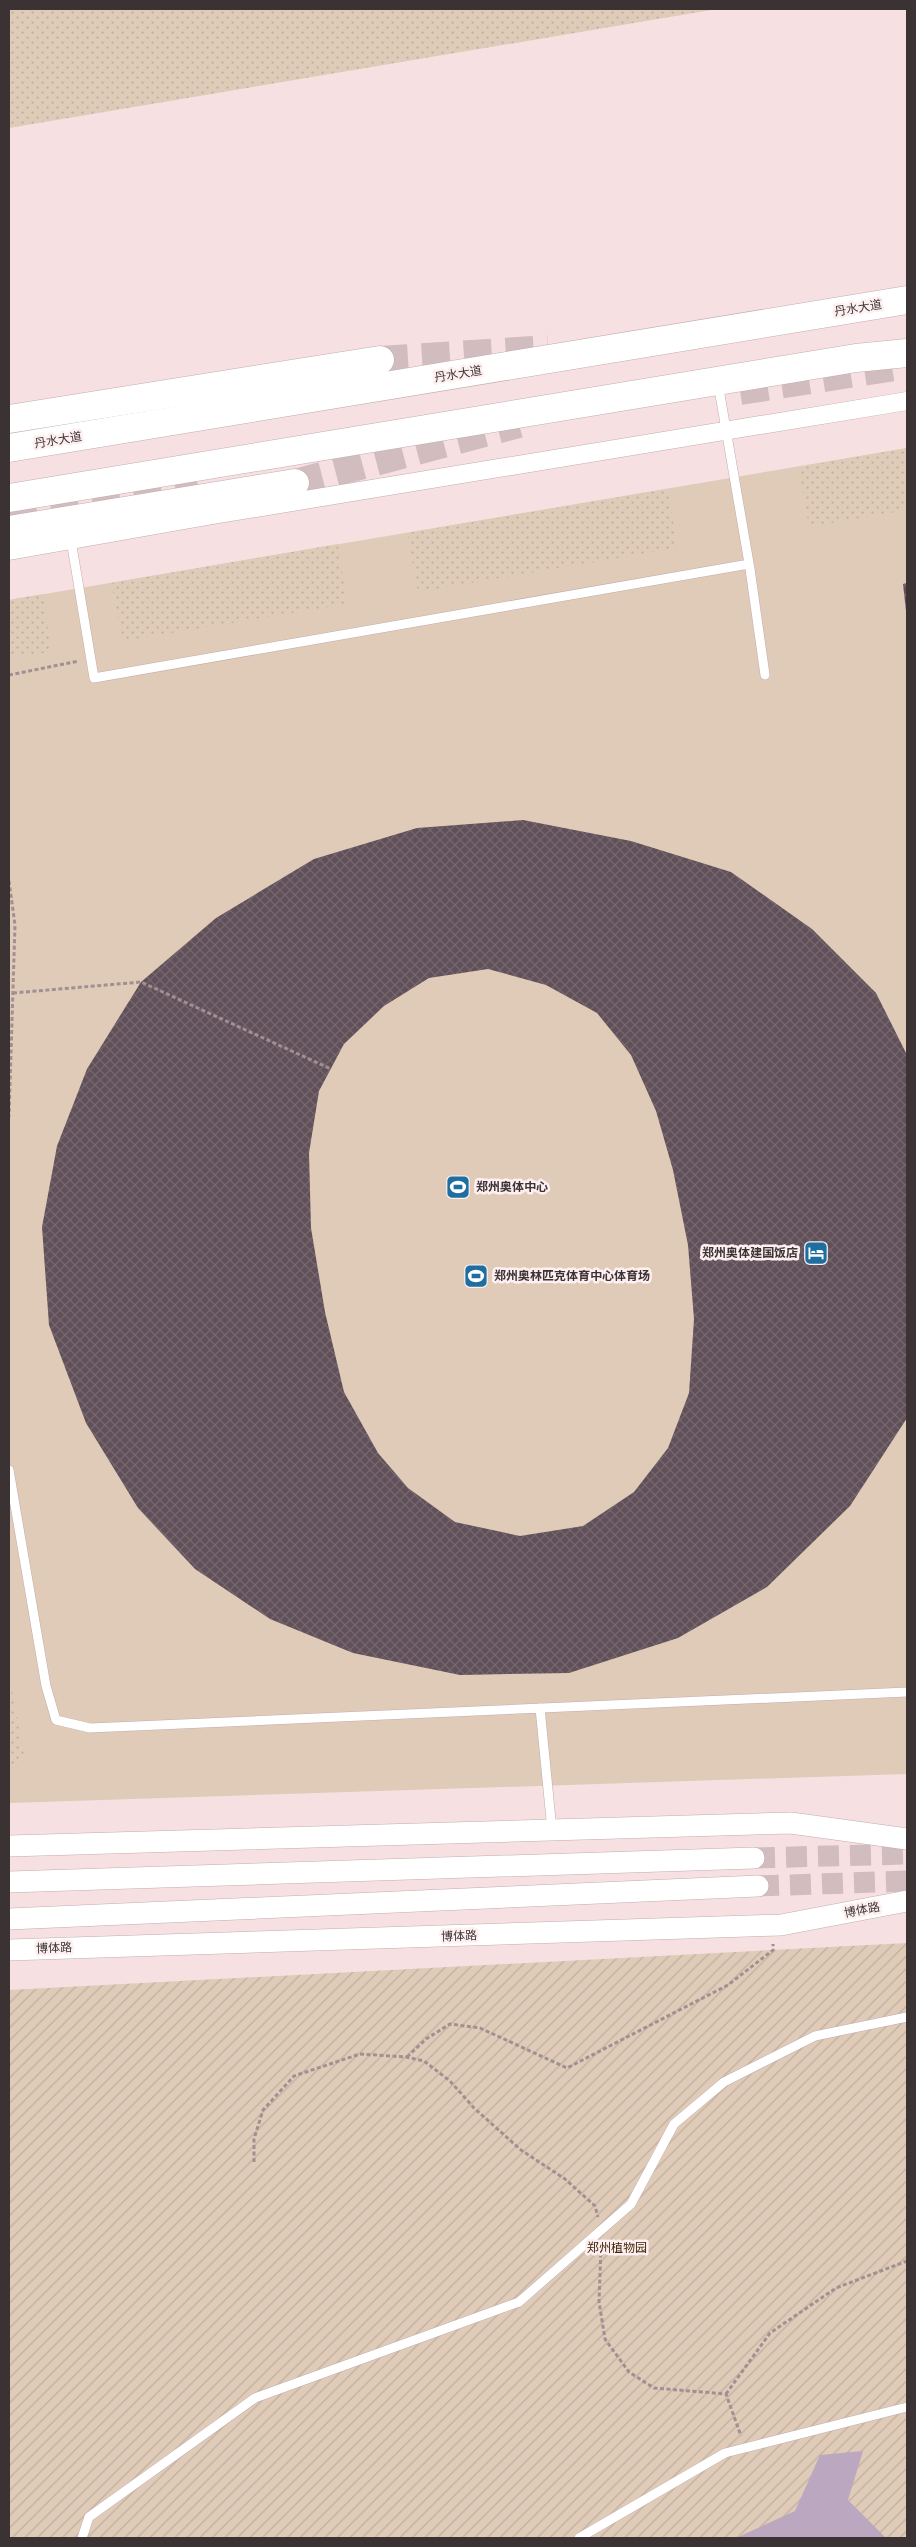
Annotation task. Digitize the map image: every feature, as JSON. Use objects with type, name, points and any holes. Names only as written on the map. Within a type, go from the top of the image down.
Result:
[{"type":"main road","name":"丹水大道","points":[[9,448],[907,300]]},
{"type":"main road","points":[[9,498],[856,358],[907,353]]},
{"type":"main road","points":[[9,419],[380,360]]},
{"type":"main road","points":[[9,530],[295,483]]},
{"type":"street","points":[[9,551],[907,401]]},
{"type":"street","points":[[9,1846],[791,1823],[907,1839]]},
{"type":"street","points":[[9,1882],[754,1858]]},
{"type":"street","points":[[9,1919],[758,1886]]},
{"type":"street","name":"博体路","points":[[9,1950],[776,1926],[907,1901]]},
{"type":"lane","points":[[718,381],[749,564],[764,675]]},
{"type":"lane","points":[[71,540],[94,678],[749,564]]},
{"type":"lane","points":[[9,1470],[46,1686],[56,1720],[90,1728],[907,1692]]},
{"type":"lane","points":[[540,1708],[552,1830]]},
{"type":"lane","points":[[82,2538],[89,2517],[255,2398],[519,2302],[631,2204],[674,2124],[724,2082],[815,2036],[907,2017]]},
{"type":"lane","points":[[579,2538],[725,2453],[907,2407]]},
{"type":"path","points":[[9,675],[91,659]]},
{"type":"path","points":[[9,881],[15,924],[9,1117]]},
{"type":"path","points":[[13,993],[141,982],[331,1068]]},
{"type":"path","points":[[406,2057],[426,2039],[450,2024],[480,2028],[567,2068],[728,1985],[773,1950],[776,1926]]},
{"type":"path","points":[[254,2162],[254,2139],[263,2110],[294,2076],[360,2054],[406,2057],[424,2061],[450,2081],[474,2108],[521,2150],[565,2179],[595,2206],[602,2229],[599,2302],[605,2339],[629,2372],[654,2388],[726,2394]]},
{"type":"path","points":[[726,2394],[770,2333],[836,2288],[907,2260]]},
{"type":"path","points":[[726,2394],[745,2448]]},
{"type":"green space","points":[[9,9],[717,9],[9,128]]},
{"type":"green space","name":"郑州奥体中心","points":[[907,448],[907,1774],[9,1803],[9,600]]},
{"type":"green space","points":[[907,448],[907,510],[809,527],[799,467]]},
{"type":"green space","points":[[668,489],[677,548],[418,592],[407,533]]},
{"type":"green space","points":[[338,544],[347,604],[123,641],[111,583]]},
{"type":"green space","points":[[43,594],[51,652],[9,657],[9,600]]},
{"type":"green space","points":[[9,1673],[25,1759],[9,1774]]},
{"type":"green space","name":"郑州植物园","points":[[907,1943],[907,2538],[9,2538],[9,1990]]},
{"type":"shaded area","points":[[863,2451],[848,2500],[886,2538],[736,2538],[795,2511],[820,2455]]},
{"type":"building","points":[[907,583],[907,611],[906,611],[903,584]]},
{"type":"building","name":"郑州奥林匹克体育中心体育场","points":[[523,820],[631,841],[731,872],[812,929],[876,993],[907,1055],[907,1418],[850,1506],[767,1587],[678,1638],[569,1673],[460,1675],[353,1653],[270,1619],[195,1569],[138,1508],[86,1423],[49,1325],[42,1227],[57,1146],[87,1069],[141,982],[216,918],[314,859],[417,828]],"holes":[[[488,969],[546,985],[597,1013],[631,1055],[656,1111],[673,1170],[688,1245],[694,1319],[689,1393],[668,1448],[634,1492],[583,1526],[520,1536],[455,1522],[408,1488],[378,1453],[344,1392],[325,1312],[311,1228],[309,1153],[319,1091],[344,1044],[384,1006],[429,978]]]},
{"type":"tunnel","points":[[380,360],[548,349]]},
{"type":"tunnel","points":[[740,391],[907,365]]},
{"type":"tunnel","points":[[295,483],[519,424]]},
{"type":"tunnel","points":[[9,513],[197,481]]},
{"type":"tunnel","points":[[754,1858],[907,1854]]},
{"type":"tunnel","points":[[758,1886],[907,1881]]},
{"type":"place","name":"郑州奥体中心","points":[[458,1187]]},
{"type":"place","name":"郑州奥体建国饭店","points":[[816,1253]]},
{"type":"place","name":"郑州奥林匹克体育中心体育场","points":[[476,1276]]}]
